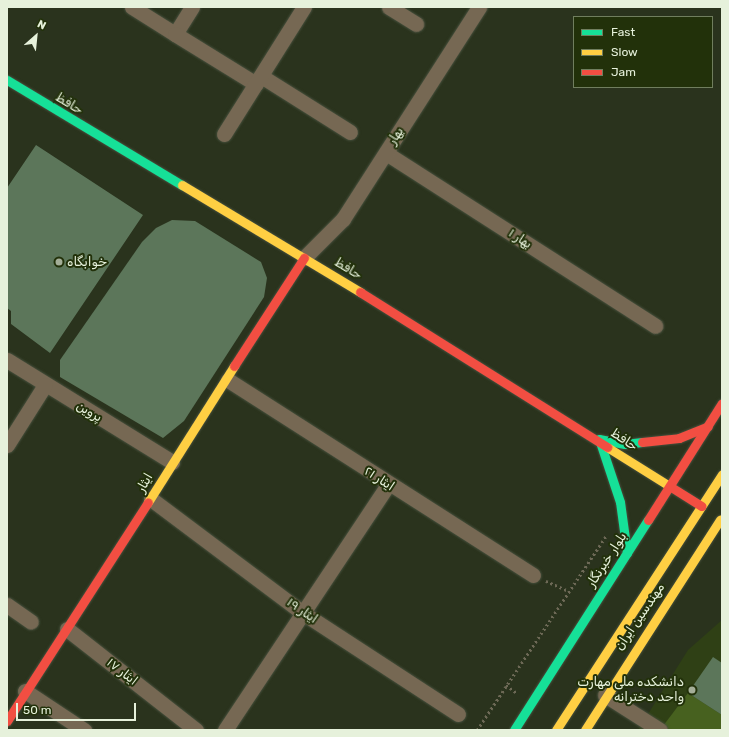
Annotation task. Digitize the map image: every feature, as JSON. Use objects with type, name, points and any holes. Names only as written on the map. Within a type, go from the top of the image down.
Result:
[{"type":"main road","name":"حافظ","points":[[7,80],[304,258],[599,439],[702,506]]},
{"type":"main road","name":"ایثار","points":[[7,721],[25,691],[151,499],[172,462],[228,380],[304,258]]},
{"type":"main road","name":"بلوار خبرنگار","points":[[514,730],[671,487],[722,404]]},
{"type":"main road","points":[[627,553],[620,502],[599,439],[625,444],[679,438],[708,426]]},
{"type":"main road","points":[[556,730],[722,474]]},
{"type":"main road","name":"مهندسین ایران","points":[[585,730],[604,695],[720,520]]},
{"type":"street","points":[[132,7],[175,34],[350,132]]},
{"type":"street","points":[[175,34],[192,7]]},
{"type":"street","points":[[224,134],[304,7]]},
{"type":"street","points":[[389,7],[416,24]]},
{"type":"street","name":"بهار","points":[[304,258],[343,219],[479,7]]},
{"type":"street","name":"بهار ۱","points":[[386,153],[655,326]]},
{"type":"street","name":"پروین","points":[[7,360],[45,385],[172,462]]},
{"type":"street","name":"ایثار ۲۱","points":[[228,380],[388,485],[533,575]]},
{"type":"street","points":[[7,445],[45,385]]},
{"type":"street","points":[[225,730],[388,485]]},
{"type":"street","name":"ایثار ۱۹","points":[[151,499],[303,612],[458,714]]},
{"type":"street","points":[[7,605],[30,622]]},
{"type":"street","name":"ایثار ۱۷","points":[[67,629],[196,730]]},
{"type":"street","points":[[25,691],[84,730]]},
{"type":"street","points":[[604,695],[660,730]]},
{"type":"path","points":[[477,730],[587,562]]},
{"type":"path","points":[[533,575],[568,591]]},
{"type":"shaded area","name":"دانشکده ملی مهارت واحد دخترانه","points":[[722,620],[722,730],[638,730],[688,650]]},
{"type":"shaded area","points":[[688,693],[722,715],[722,730],[660,730]]},
{"type":"building","name":"خوابگاه","points":[[36,145],[143,215],[50,353],[11,324],[11,311],[7,308],[7,188]]},
{"type":"building","points":[[172,220],[195,221],[261,262],[267,278],[264,297],[184,421],[163,438],[60,377],[60,360],[142,242],[156,228]]},
{"type":"building","points":[[713,657],[722,663],[722,715],[688,693]]},
{"type":"traffic: fast","points":[[7,80],[182,185]]},
{"type":"traffic: fast","points":[[627,553],[620,502],[599,439],[625,444],[642,442]]},
{"type":"traffic: fast","points":[[514,730],[648,520]]},
{"type":"traffic: slow","points":[[182,185],[360,292]]},
{"type":"traffic: slow","points":[[148,502],[234,366]]},
{"type":"traffic: slow","points":[[607,447],[671,487]]},
{"type":"traffic: slow","points":[[556,730],[722,474]]},
{"type":"traffic: slow","points":[[585,730],[720,520]]},
{"type":"traffic: jam","points":[[234,366],[304,258]]},
{"type":"traffic: jam","points":[[360,292],[607,447]]},
{"type":"traffic: jam","points":[[648,520],[722,403]]},
{"type":"traffic: jam","points":[[642,442],[679,438],[708,426]]},
{"type":"traffic: jam","points":[[671,487],[702,506]]},
{"type":"traffic: jam","points":[[7,721],[148,502]]},
{"type":"place","name":"خوابگاه","points":[[59,262]]},
{"type":"place","name":"دانشکده ملی مهارت واحد دخترانه","points":[[692,690]]}]
